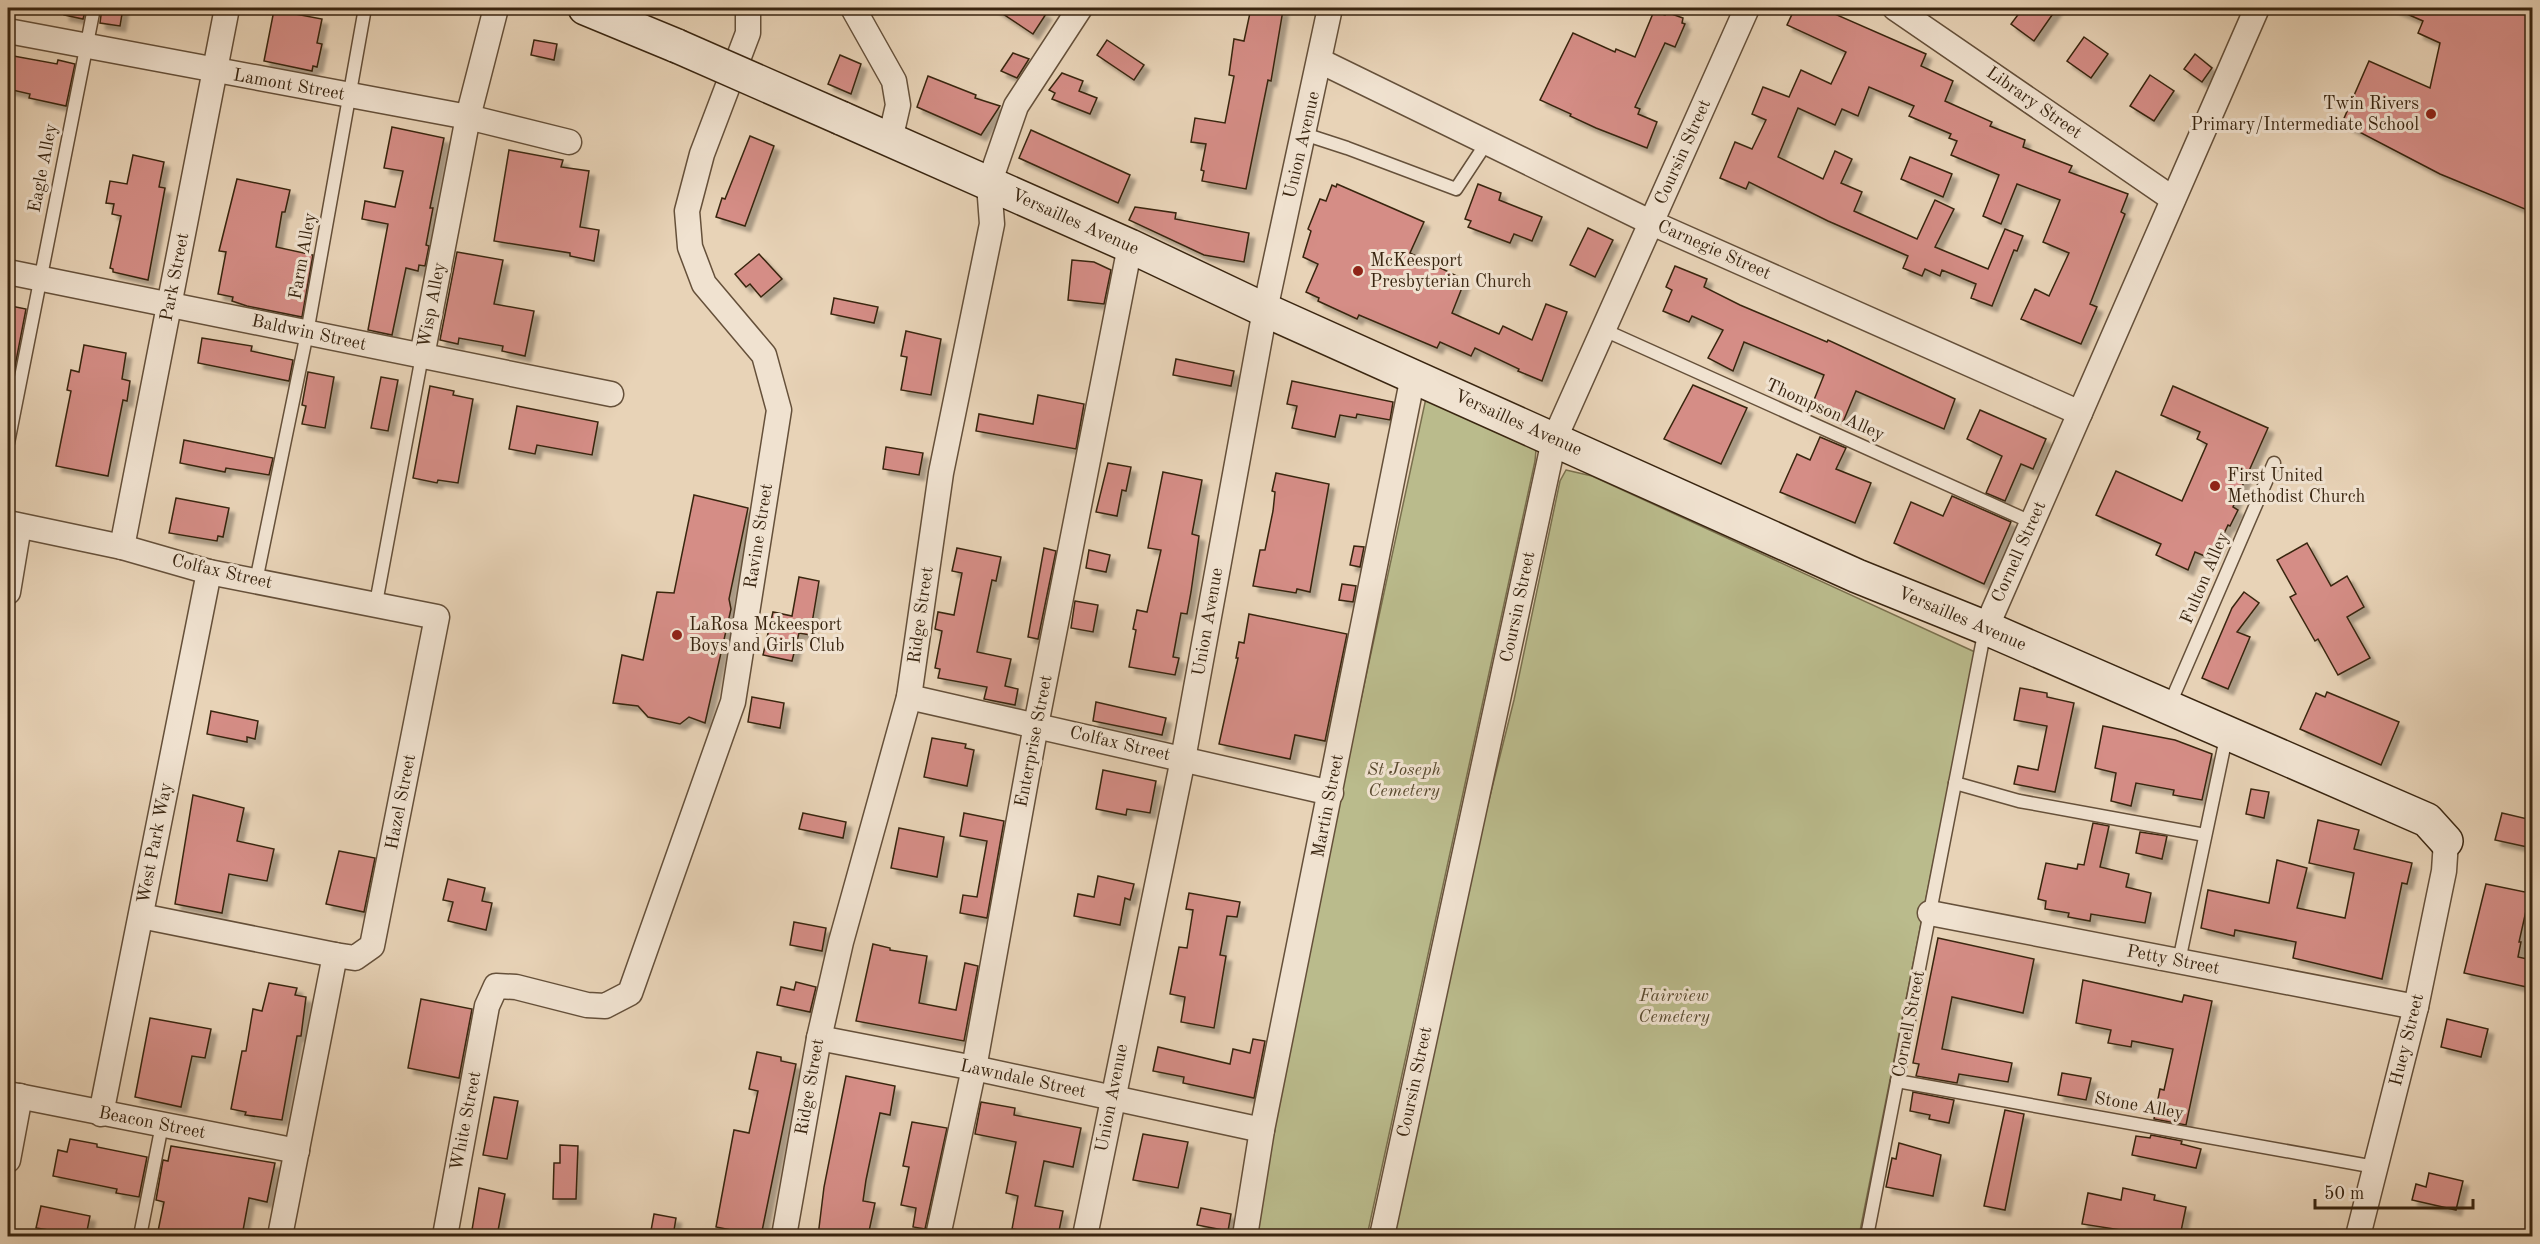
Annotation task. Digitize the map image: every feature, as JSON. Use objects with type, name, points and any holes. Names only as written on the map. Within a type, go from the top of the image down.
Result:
[{"type":"street","name":"Park Street","points":[[122,547],[227,8]]},
{"type":"street","name":"Wisp Alley","points":[[422,356],[468,117],[496,8]]},
{"type":"street","name":"Versailles Avenue","points":[[585,8],[677,46],[1130,246],[1265,310],[1857,576],[1986,628],[2427,820],[2446,841]]},
{"type":"street","name":"Ravine Street","points":[[487,1006],[496,986],[516,987],[587,1005],[605,1006],[630,993],[733,702],[779,410],[764,355],[704,284],[690,247],[687,211],[702,153],[748,33],[748,8]]},
{"type":"street","points":[[853,8],[894,81],[898,105],[890,140]]},
{"type":"street","name":"Ridge Street","points":[[784,1236],[819,1038],[841,942],[909,696],[941,473],[992,224],[989,184],[1016,106],[1080,8]]},
{"type":"street","name":"Union Avenue","points":[[1085,1236],[1183,759],[1265,310],[1330,8]]},
{"type":"street","name":"Coursin Street","points":[[1382,1236],[1554,440],[1747,8]]},
{"type":"street","name":"Library Street","points":[[1894,8],[2173,199]]},
{"type":"street","name":"Cornell Street","points":[[1986,628],[2257,8]]},
{"type":"street","name":"Lamont Street","points":[[8,31],[216,72],[468,117],[569,142]]},
{"type":"street","name":"Carnegie Street","points":[[1320,61],[1652,223],[2080,413]]},
{"type":"street","name":"Enterprise Street","points":[[938,1236],[974,1068],[1036,725],[1130,246]]},
{"type":"street","name":"Baldwin Street","points":[[8,272],[611,394]]},
{"type":"street","name":"Martin Street","points":[[1245,1236],[1262,1130],[1413,376]]},
{"type":"street","points":[[8,592],[13,525]]},
{"type":"street","name":"Colfax Street","points":[[13,525],[122,547],[209,572],[376,603],[437,617]]},
{"type":"street","name":"West Park Way","points":[[101,1114],[209,572]]},
{"type":"street","name":"Hazel Street","points":[[141,916],[355,958],[372,946],[437,617]]},
{"type":"street","name":"Colfax Street","points":[[909,696],[1331,793]]},
{"type":"street","name":"Huey Street","points":[[2358,1236],[2416,1007],[2444,871],[2446,841]]},
{"type":"street","name":"Petty Street","points":[[1930,913],[2416,1007]]},
{"type":"street","points":[[280,1236],[335,955]]},
{"type":"street","name":"White Street","points":[[445,1236],[487,1006]]},
{"type":"street","name":"Lawndale Street","points":[[819,1038],[974,1068],[1262,1130]]},
{"type":"street","points":[[8,1160],[14,1095]]},
{"type":"street","name":"Beacon Street","points":[[14,1095],[297,1151]]},
{"type":"lane","name":"Eagle Alley","points":[[8,443],[94,8]]},
{"type":"lane","name":"Farm Alley","points":[[256,581],[307,333],[365,8]]},
{"type":"lane","points":[[1304,134],[1456,189],[1487,142]]},
{"type":"lane","name":"Thompson Alley","points":[[1604,330],[2031,522]]},
{"type":"lane","name":"Wisp Alley","points":[[376,603],[422,356]]},
{"type":"lane","name":"Fulton Alley","points":[[2168,708],[2274,463]]},
{"type":"lane","name":"Cornell Street","points":[[1867,1236],[1986,628]]},
{"type":"lane","points":[[2179,961],[2227,733]]},
{"type":"lane","points":[[1955,783],[2019,801],[2205,835]]},
{"type":"lane","name":"Stone Alley","points":[[1898,1081],[2375,1167]]},
{"type":"lane","points":[[140,1236],[162,1125]]},
{"type":"green space","name":"St Joseph Cemetery","points":[[1426,398],[1529,443],[1536,450],[1535,461],[1367,1236],[1251,1236],[1340,797]]},
{"type":"green space","name":"Fairview Cemetery","points":[[1566,470],[1592,476],[1975,652],[1859,1236],[1392,1236],[1471,872],[1514,700],[1560,481]]},
{"type":"building","points":[[65,8],[86,8],[83,19],[64,15]]},
{"type":"building","points":[[102,8],[123,8],[120,26],[100,23]]},
{"type":"building","points":[[994,8],[1036,8],[1046,14],[1033,34]]},
{"type":"building","points":[[1251,8],[1283,10],[1271,81],[1268,80],[1246,189],[1202,181],[1204,171],[1201,170],[1206,144],[1191,142],[1195,118],[1225,123],[1234,76],[1229,75],[1234,39],[1244,41]]},
{"type":"building","points":[[1795,8],[1832,8],[1830,12],[1926,54],[1921,66],[1953,81],[1945,101],[1992,122],[1990,126],[2025,140],[2023,147],[2072,166],[2069,172],[2128,194],[2121,212],[2125,214],[2090,304],[2097,307],[2081,344],[2021,319],[2035,289],[2049,296],[2069,253],[2043,242],[2060,200],[2017,184],[2001,224],[1983,216],[1999,175],[1951,155],[1957,141],[1949,138],[1951,134],[1909,116],[1914,106],[1869,87],[1858,116],[1842,109],[1835,125],[1798,108],[1778,157],[1823,179],[1835,151],[1852,159],[1841,183],[1862,192],[1854,211],[1917,239],[1935,200],[1954,209],[1935,247],[1988,269],[2005,229],[2023,236],[2017,251],[2014,250],[1992,306],[1971,298],[1976,284],[1942,270],[1940,276],[1925,269],[1922,276],[1903,268],[1908,256],[1828,221],[1749,182],[1746,189],[1720,178],[1735,142],[1752,149],[1766,120],[1752,114],[1763,87],[1789,97],[1801,70],[1831,84],[1846,52],[1787,25]]},
{"type":"building","points":[[2023,8],[2057,8],[2034,41],[2011,24]]},
{"type":"building","name":"Twin Rivers Primary/Intermediate School","points":[[2393,8],[2532,8],[2532,212],[2440,174],[2342,123],[2369,61],[2430,88],[2440,43],[2418,33],[2423,21]]},
{"type":"building","points":[[274,10],[322,19],[317,43],[322,44],[317,67],[313,66],[312,71],[264,61]]},
{"type":"building","points":[[1654,11],[1665,15],[1666,12],[1683,18],[1682,23],[1685,24],[1675,47],[1665,43],[1635,107],[1640,109],[1638,114],[1657,122],[1647,148],[1596,128],[1540,100],[1573,33],[1615,52],[1616,49],[1635,57]]},
{"type":"building","points":[[2084,37],[2108,54],[2091,78],[2067,61]]},
{"type":"building","points":[[534,40],[557,44],[554,60],[531,55]]},
{"type":"building","points":[[1107,40],[1144,65],[1134,80],[1097,55]]},
{"type":"building","points":[[1013,53],[1029,59],[1017,78],[1001,71]]},
{"type":"building","points":[[2195,54],[2212,68],[2202,82],[2184,69]]},
{"type":"building","points":[[8,55],[57,64],[58,60],[75,64],[66,106],[29,98],[30,94],[8,89]]},
{"type":"building","points":[[840,55],[861,64],[851,94],[828,84]]},
{"type":"building","points":[[1062,73],[1083,81],[1079,91],[1097,98],[1090,114],[1052,99],[1055,93],[1049,90]]},
{"type":"building","points":[[2150,75],[2174,91],[2154,121],[2130,106]]},
{"type":"building","points":[[928,76],[976,95],[975,98],[1000,106],[981,135],[917,107]]},
{"type":"building","points":[[392,127],[444,138],[430,208],[433,208],[426,245],[429,246],[425,266],[419,265],[418,271],[406,268],[392,335],[368,330],[388,224],[362,219],[365,201],[395,207],[403,171],[384,168]]},
{"type":"building","points":[[1031,130],[1130,175],[1118,203],[1019,158]]},
{"type":"building","points":[[750,136],[774,146],[745,226],[716,217],[722,198],[725,199]]},
{"type":"building","points":[[509,150],[563,160],[561,167],[589,171],[580,227],[599,230],[594,261],[570,256],[570,253],[494,241]]},
{"type":"building","points":[[133,155],[164,162],[159,187],[165,188],[148,280],[113,272],[110,268],[121,216],[112,214],[114,204],[106,203],[110,181],[127,184]]},
{"type":"building","points":[[1910,157],[1952,174],[1943,197],[1901,179]]},
{"type":"building","points":[[237,179],[290,190],[285,212],[282,212],[276,247],[313,255],[302,317],[247,306],[232,301],[233,297],[218,294],[226,252],[219,251]]},
{"type":"building","name":"McKeesport Presbyterian Church","points":[[1337,184],[1424,222],[1410,253],[1465,280],[1452,313],[1499,334],[1503,326],[1532,340],[1546,304],[1567,312],[1542,381],[1475,348],[1471,356],[1440,342],[1437,348],[1359,315],[1357,319],[1318,301],[1319,298],[1306,292],[1318,264],[1303,257],[1311,231],[1308,229],[1320,199],[1326,201],[1332,185],[1336,187]]},
{"type":"building","points":[[1478,184],[1501,193],[1499,200],[1542,217],[1532,241],[1514,234],[1510,243],[1468,227],[1471,221],[1465,219]]},
{"type":"building","points":[[1135,207],[1176,213],[1175,219],[1249,233],[1244,262],[1204,255],[1129,220]]},
{"type":"building","points":[[1588,228],[1613,240],[1595,277],[1570,265]]},
{"type":"building","points":[[457,252],[503,260],[494,304],[534,311],[525,356],[502,351],[503,346],[459,338],[458,344],[440,340]]},
{"type":"building","points":[[759,254],[782,279],[761,297],[750,284],[746,287],[735,274]]},
{"type":"building","points":[[1072,260],[1094,262],[1111,270],[1104,304],[1068,300]]},
{"type":"building","points":[[1675,266],[1707,279],[1704,287],[1740,305],[1827,342],[1828,340],[1955,399],[1944,429],[1856,391],[1843,422],[1812,405],[1824,375],[1744,342],[1733,371],[1708,358],[1723,330],[1692,316],[1689,322],[1663,311],[1672,290],[1666,287]]},
{"type":"building","points":[[834,298],[878,307],[874,323],[831,314]]},
{"type":"building","points":[[11,306],[26,309],[12,382],[8,382],[8,321]]},
{"type":"building","points":[[906,331],[941,339],[931,395],[901,390],[907,357],[901,356]]},
{"type":"building","points":[[202,338],[252,346],[251,351],[293,360],[289,381],[198,363]]},
{"type":"building","points":[[84,345],[126,353],[122,379],[130,381],[127,401],[123,400],[108,476],[56,466],[71,391],[67,390],[71,370],[79,372]]},
{"type":"building","points":[[1176,359],[1234,371],[1231,386],[1173,375]]},
{"type":"building","points":[[308,372],[334,377],[325,428],[302,424],[306,406],[302,405]]},
{"type":"building","points":[[381,377],[398,380],[388,431],[371,428]]},
{"type":"building","points":[[1292,381],[1393,402],[1390,420],[1357,414],[1356,418],[1340,415],[1335,437],[1292,428],[1297,406],[1287,404]]},
{"type":"building","points":[[1693,385],[1747,408],[1721,464],[1664,439]]},
{"type":"building","points":[[430,386],[454,391],[453,395],[473,399],[458,483],[438,480],[437,483],[413,478]]},
{"type":"building","name":"First United Methodist Church","points":[[2173,386],[2268,428],[2233,507],[2238,510],[2230,526],[2228,525],[2212,559],[2195,552],[2188,570],[2156,555],[2161,544],[2096,515],[2116,471],[2182,501],[2207,444],[2197,439],[2200,432],[2161,415]]},
{"type":"building","points":[[1038,395],[1084,404],[1076,449],[976,431],[979,414],[1033,424]]},
{"type":"building","points":[[517,406],[598,422],[592,455],[537,445],[535,454],[509,449]]},
{"type":"building","points":[[1980,410],[2046,439],[2033,469],[2021,464],[2005,501],[1986,493],[2002,456],[1967,439]]},
{"type":"building","points":[[1820,437],[1846,448],[1836,469],[1871,483],[1855,523],[1780,492],[1797,454],[1810,460]]},
{"type":"building","points":[[184,440],[273,458],[269,475],[226,468],[225,472],[180,463]]},
{"type":"building","points":[[886,447],[923,453],[919,475],[883,469]]},
{"type":"building","points":[[1108,463],[1131,467],[1126,491],[1122,490],[1117,516],[1096,512]]},
{"type":"building","points":[[1163,472],[1202,480],[1192,534],[1199,536],[1187,614],[1181,613],[1173,657],[1179,658],[1175,675],[1129,667],[1137,610],[1147,612],[1161,550],[1148,548]]},
{"type":"building","points":[[1276,473],[1329,484],[1310,592],[1297,589],[1296,593],[1253,586],[1260,550],[1265,550],[1273,511],[1275,492],[1272,491]]},
{"type":"building","points":[[694,495],[748,508],[729,599],[731,609],[705,723],[689,717],[680,724],[648,717],[638,706],[613,703],[622,655],[643,660],[657,592],[674,593]]},
{"type":"building","points":[[1952,496],[2011,522],[1984,584],[1894,543],[1911,502],[1943,516]]},
{"type":"building","points":[[176,498],[229,508],[223,537],[218,536],[217,541],[169,533]]},
{"type":"building","points":[[2307,543],[2331,586],[2347,576],[2364,607],[2347,617],[2370,658],[2338,675],[2318,639],[2315,641],[2290,597],[2296,594],[2277,560]]},
{"type":"building","points":[[1354,546],[1364,547],[1360,567],[1350,565]]},
{"type":"building","points":[[957,548],[1001,557],[996,581],[992,580],[977,652],[1011,659],[1005,686],[1018,689],[1015,705],[984,699],[987,687],[938,678],[940,669],[935,668],[942,631],[935,629],[938,612],[954,615],[962,573],[952,571]]},
{"type":"building","points":[[1044,548],[1056,551],[1038,639],[1028,637]]},
{"type":"building","points":[[1089,550],[1110,555],[1106,572],[1086,568]]},
{"type":"building","points":[[799,577],[819,581],[810,635],[799,633],[792,661],[763,655],[773,612],[792,616]]},
{"type":"building","points":[[1342,584],[1356,586],[1353,602],[1339,600]]},
{"type":"building","points":[[2244,592],[2259,603],[2237,632],[2250,637],[2228,689],[2202,678],[2232,608]]},
{"type":"building","points":[[1075,601],[1098,605],[1093,632],[1071,628]]},
{"type":"building","points":[[1249,614],[1347,634],[1325,741],[1295,735],[1290,759],[1219,744],[1238,658],[1236,658],[1239,642],[1244,643]]},
{"type":"building","points":[[2020,688],[2047,693],[2047,697],[2074,703],[2055,792],[2014,784],[2018,766],[2038,770],[2047,726],[2014,720]]},
{"type":"building","points":[[2327,692],[2399,722],[2381,765],[2300,729],[2316,693],[2325,697]]},
{"type":"building","points":[[752,697],[784,703],[780,728],[748,722]]},
{"type":"building","points":[[1096,702],[1166,718],[1162,735],[1093,721]]},
{"type":"building","points":[[211,711],[258,721],[255,739],[247,737],[247,742],[207,734]]},
{"type":"building","points":[[2103,726],[2175,740],[2212,754],[2202,800],[2173,795],[2174,790],[2136,783],[2131,806],[2111,801],[2116,773],[2095,768]]},
{"type":"building","points":[[932,738],[966,744],[965,748],[974,750],[967,786],[924,777]]},
{"type":"building","points":[[1103,770],[1156,781],[1150,813],[1127,809],[1126,815],[1096,809]]},
{"type":"building","points":[[2251,789],[2269,792],[2264,818],[2246,814]]},
{"type":"building","points":[[193,795],[244,808],[237,841],[274,849],[267,881],[229,874],[222,913],[175,904]]},
{"type":"building","points":[[803,813],[846,822],[843,838],[799,829]]},
{"type":"building","points":[[964,813],[1004,821],[987,918],[960,913],[963,895],[977,897],[987,841],[960,836]]},
{"type":"building","points":[[2502,813],[2532,820],[2532,848],[2495,840]]},
{"type":"building","points":[[2318,820],[2359,830],[2354,849],[2412,863],[2407,884],[2402,883],[2382,979],[2293,958],[2296,942],[2235,930],[2234,936],[2201,928],[2208,890],[2269,903],[2277,860],[2307,868],[2297,908],[2345,918],[2354,873],[2309,863]]},
{"type":"building","points":[[2093,823],[2109,826],[2100,867],[2129,874],[2126,887],[2151,893],[2145,923],[2091,914],[2090,921],[2068,917],[2069,913],[2045,909],[2046,901],[2038,899],[2046,863],[2077,869],[2078,864],[2084,865]]},
{"type":"building","points":[[899,828],[944,837],[937,877],[891,868]]},
{"type":"building","points":[[2140,832],[2167,836],[2162,859],[2136,853]]},
{"type":"building","points":[[339,851],[375,858],[364,912],[326,904]]},
{"type":"building","points":[[1098,876],[1134,884],[1130,900],[1125,898],[1120,925],[1074,916],[1078,894],[1094,897]]},
{"type":"building","points":[[448,879],[485,888],[482,901],[492,903],[486,930],[448,921],[453,902],[443,900]]},
{"type":"building","points":[[2486,884],[2530,893],[2518,957],[2532,960],[2531,988],[2464,973]]},
{"type":"building","points":[[1189,893],[1240,902],[1237,917],[1227,916],[1220,955],[1226,956],[1214,1028],[1181,1022],[1185,997],[1170,994],[1179,947],[1187,948],[1193,910],[1186,909]]},
{"type":"building","points":[[794,922],[826,928],[822,951],[790,945]]},
{"type":"building","points":[[1938,938],[2034,959],[2023,1013],[1952,997],[1942,1049],[2012,1063],[2008,1082],[1959,1074],[1957,1083],[1916,1076],[1919,1064],[1913,1063]]},
{"type":"building","points":[[873,944],[890,948],[890,950],[927,956],[919,1003],[956,1010],[965,963],[978,966],[964,1041],[856,1021]]},
{"type":"building","points":[[2083,980],[2182,1002],[2184,995],[2212,1001],[2186,1125],[2154,1119],[2160,1089],[2164,1090],[2173,1049],[2132,1041],[2131,1047],[2108,1043],[2111,1030],[2076,1023]]},
{"type":"building","points":[[796,982],[816,987],[810,1012],[777,1005],[781,987],[794,990]]},
{"type":"building","points":[[269,983],[297,988],[295,995],[306,997],[301,1036],[297,1036],[282,1120],[245,1115],[246,1112],[231,1109],[242,1051],[246,1051],[253,1009],[262,1011]]},
{"type":"building","points":[[421,999],[472,1009],[459,1078],[408,1068]]},
{"type":"building","points":[[150,1018],[211,1029],[205,1058],[192,1056],[181,1107],[135,1097]]},
{"type":"building","points":[[2447,1019],[2488,1029],[2481,1057],[2441,1047]]},
{"type":"building","points":[[1253,1039],[1265,1041],[1254,1098],[1183,1083],[1184,1077],[1153,1071],[1158,1047],[1230,1064],[1233,1049],[1250,1053]]},
{"type":"building","points":[[757,1052],[781,1057],[781,1061],[796,1064],[761,1236],[716,1227],[734,1130],[749,1133],[758,1091],[749,1089]]},
{"type":"building","points":[[2062,1073],[2091,1078],[2086,1100],[2058,1095]]},
{"type":"building","points":[[846,1076],[895,1086],[890,1115],[880,1113],[866,1180],[863,1201],[875,1203],[868,1236],[818,1236],[824,1187]]},
{"type":"building","points":[[1913,1092],[1954,1100],[1949,1123],[1929,1119],[1930,1115],[1910,1111]]},
{"type":"building","points":[[494,1097],[518,1101],[507,1159],[483,1155]]},
{"type":"building","points":[[981,1102],[1015,1108],[1014,1115],[1081,1128],[1073,1167],[1044,1161],[1035,1206],[1063,1211],[1058,1236],[1012,1229],[1018,1196],[1006,1193],[1016,1142],[975,1134]]},
{"type":"building","points":[[2005,1110],[2024,1114],[2005,1210],[1984,1206]]},
{"type":"building","points":[[912,1122],[947,1128],[925,1229],[913,1227],[916,1208],[901,1205],[909,1167],[903,1166]]},
{"type":"building","points":[[1143,1134],[1188,1142],[1178,1188],[1133,1180]]},
{"type":"building","points":[[2151,1135],[2182,1141],[2181,1144],[2201,1149],[2196,1168],[2132,1155],[2136,1136],[2150,1138]]},
{"type":"building","points":[[70,1139],[147,1157],[139,1197],[116,1193],[117,1189],[53,1176],[58,1150],[67,1152]]},
{"type":"building","points":[[1899,1143],[1941,1155],[1933,1196],[1886,1187],[1892,1158],[1896,1159]]},
{"type":"building","points":[[560,1145],[578,1146],[576,1199],[553,1199],[554,1163],[560,1163]]},
{"type":"building","points":[[171,1146],[275,1163],[267,1202],[249,1198],[242,1236],[157,1236],[164,1202],[156,1200],[163,1160],[168,1161]]},
{"type":"building","points":[[2429,1173],[2463,1181],[2456,1210],[2412,1200],[2416,1184],[2426,1187]]},
{"type":"building","points":[[479,1188],[505,1194],[497,1236],[471,1236]]},
{"type":"building","points":[[2123,1188],[2155,1195],[2154,1200],[2186,1207],[2180,1236],[2159,1236],[2082,1224],[2088,1193],[2121,1200]]},
{"type":"building","points":[[41,1206],[90,1216],[86,1236],[36,1228]]},
{"type":"building","points":[[1201,1208],[1231,1214],[1228,1231],[1197,1225]]},
{"type":"building","points":[[654,1214],[676,1218],[673,1236],[650,1236]]},
{"type":"place","name":"Twin Rivers Primary/Intermediate School","points":[[2431,114]]},
{"type":"place","name":"McKeesport Presbyterian Church","points":[[1358,271]]},
{"type":"place","name":"First United Methodist Church","points":[[2215,486]]},
{"type":"place","name":"LaRosa Mckeesport Boys and Girls Club","points":[[677,635]]}]
